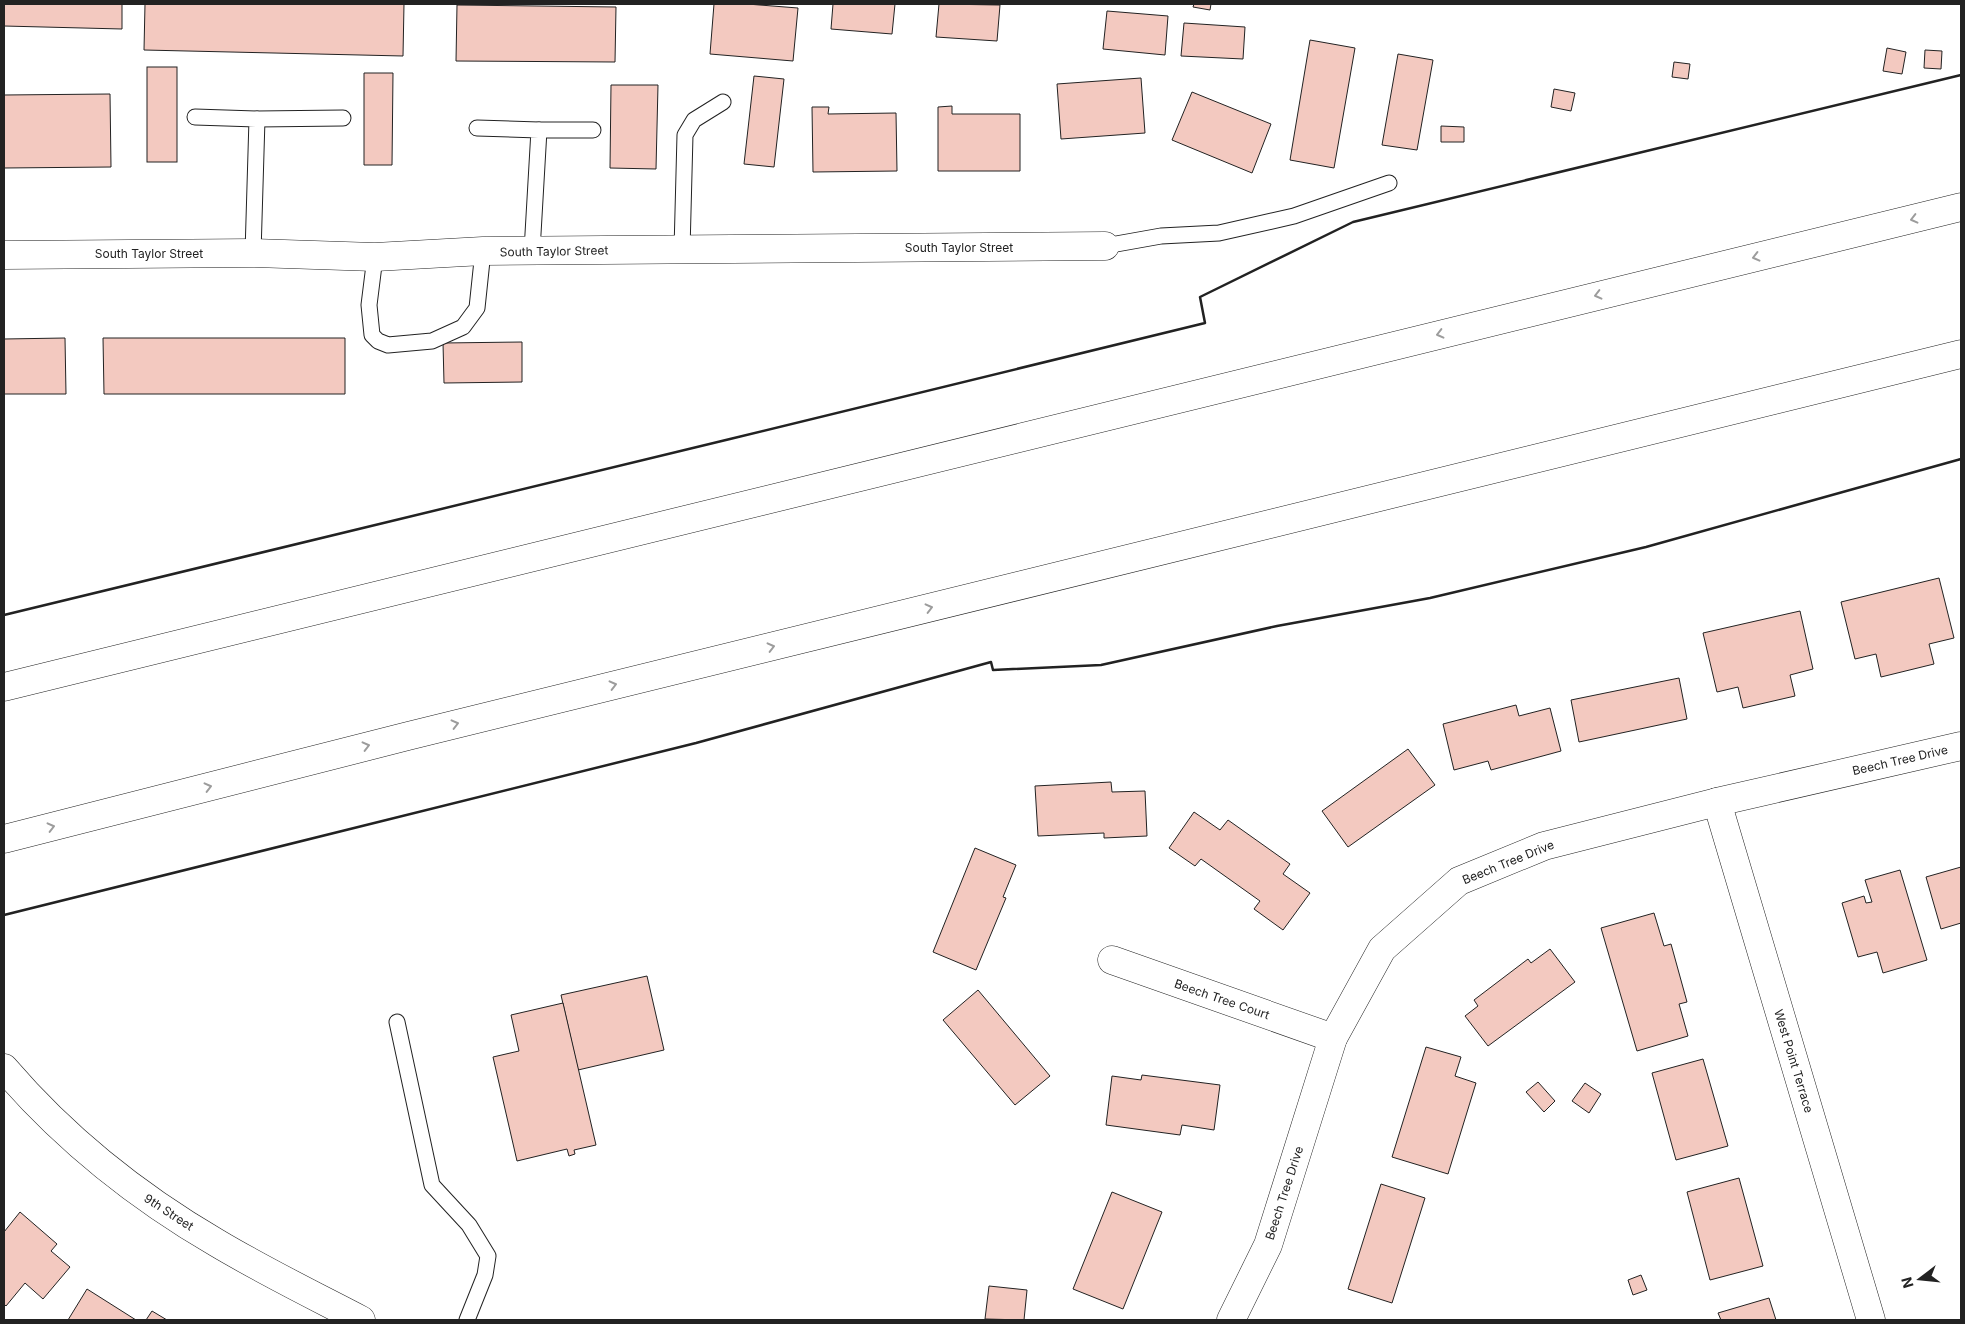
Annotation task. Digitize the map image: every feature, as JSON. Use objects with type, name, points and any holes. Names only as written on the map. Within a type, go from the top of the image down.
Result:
[{"type":"main road","points":[[4,687],[1961,207]]},
{"type":"main road","name":"South Taylor Street","points":[[4,255],[253,252],[375,257],[483,251],[1105,246]]},
{"type":"main road","points":[[4,839],[447,726],[1961,354]]},
{"type":"main road","name":"Beech Tree Drive","points":[[1231,1320],[1268,1245],[1333,1038],[1382,949],[1459,881],[1544,846],[1717,802],[1961,746]]},
{"type":"main road","name":"West Point Terrace","points":[[1717,802],[1871,1320]]},
{"type":"main road","name":"Beech Tree Court","points":[[1112,960],[1333,1038]]},
{"type":"main road","name":"9th Street","points":[[4,1068],[71,1137],[141,1194],[217,1244],[361,1320]]},
{"type":"lane","points":[[682,250],[686,135],[694,120],[723,102]]},
{"type":"lane","points":[[195,117],[257,119],[343,118]]},
{"type":"lane","points":[[253,252],[257,119]]},
{"type":"lane","points":[[477,128],[593,130]]},
{"type":"lane","points":[[532,251],[539,130]]},
{"type":"lane","points":[[1105,246],[1161,236],[1219,233],[1284,218],[1389,183]]},
{"type":"lane","points":[[375,257],[369,305],[372,335],[378,341],[388,345],[432,341],[463,328],[477,308],[483,251]]},
{"type":"lane","points":[[397,1022],[432,1185],[468,1225],[488,1256],[485,1275],[467,1320]]},
{"type":"building","points":[[4,4],[122,4],[122,29],[4,26]]},
{"type":"building","points":[[145,4],[404,4],[403,56],[144,50]]},
{"type":"building","points":[[714,4],[747,4],[798,8],[793,61],[710,54]]},
{"type":"building","points":[[833,4],[895,4],[892,34],[831,29]]},
{"type":"building","points":[[939,4],[1000,5],[997,41],[936,37]]},
{"type":"building","points":[[1194,4],[1211,4],[1210,10],[1193,7]]},
{"type":"building","points":[[457,5],[616,7],[615,62],[456,61]]},
{"type":"building","points":[[1107,11],[1168,16],[1165,55],[1103,49]]},
{"type":"building","points":[[1184,23],[1245,27],[1243,59],[1181,56]]},
{"type":"building","points":[[1310,40],[1355,48],[1334,168],[1290,160]]},
{"type":"building","points":[[1887,48],[1906,52],[1902,74],[1883,71]]},
{"type":"building","points":[[1925,50],[1942,51],[1941,69],[1924,68]]},
{"type":"building","points":[[1398,54],[1433,60],[1417,150],[1382,145]]},
{"type":"building","points":[[1674,62],[1690,64],[1688,79],[1672,77]]},
{"type":"building","points":[[147,67],[177,67],[177,162],[147,162]]},
{"type":"building","points":[[364,73],[393,73],[392,165],[364,165]]},
{"type":"building","points":[[754,76],[784,79],[774,167],[744,164]]},
{"type":"building","points":[[1141,78],[1145,133],[1061,139],[1057,84]]},
{"type":"building","points":[[611,85],[658,85],[656,169],[610,168]]},
{"type":"building","points":[[1554,89],[1575,93],[1571,111],[1551,107]]},
{"type":"building","points":[[1192,92],[1271,124],[1252,173],[1172,140]]},
{"type":"building","points":[[110,94],[111,167],[4,168],[4,95]]},
{"type":"building","points":[[952,106],[952,114],[1020,114],[1020,171],[938,171],[938,107]]},
{"type":"building","points":[[812,107],[829,107],[828,114],[896,113],[897,171],[813,172]]},
{"type":"building","points":[[1441,126],[1464,127],[1464,142],[1441,142]]},
{"type":"building","points":[[65,338],[66,394],[4,394],[4,339]]},
{"type":"building","points":[[103,338],[345,338],[345,394],[104,394]]},
{"type":"building","points":[[522,342],[522,382],[444,383],[443,343]]},
{"type":"building","points":[[1939,578],[1954,638],[1929,644],[1934,664],[1881,677],[1876,654],[1855,659],[1841,602]]},
{"type":"building","points":[[1800,611],[1813,669],[1790,675],[1795,696],[1743,708],[1738,687],[1717,692],[1703,633]]},
{"type":"building","points":[[1679,678],[1687,719],[1579,742],[1571,700]]},
{"type":"building","points":[[1516,705],[1519,716],[1550,708],[1561,751],[1491,770],[1488,761],[1454,770],[1443,724]]},
{"type":"building","points":[[1408,749],[1435,785],[1348,847],[1322,811]]},
{"type":"building","points":[[1111,782],[1112,792],[1145,791],[1147,836],[1104,838],[1104,833],[1038,836],[1035,786]]},
{"type":"building","points":[[1194,812],[1220,830],[1228,820],[1290,864],[1283,874],[1310,893],[1283,930],[1254,909],[1260,901],[1201,859],[1195,866],[1169,848]]},
{"type":"building","points":[[975,848],[1016,865],[1003,897],[1006,898],[976,970],[933,952]]},
{"type":"building","points":[[1961,867],[1961,923],[1941,929],[1926,877]]},
{"type":"building","points":[[1900,870],[1927,960],[1883,973],[1877,952],[1858,957],[1842,903],[1864,896],[1866,903],[1872,902],[1865,880]]},
{"type":"building","points":[[1654,913],[1664,946],[1671,944],[1687,1002],[1679,1004],[1688,1036],[1637,1051],[1601,928]]},
{"type":"building","points":[[1550,949],[1575,982],[1488,1046],[1465,1016],[1478,1006],[1474,1000],[1528,959],[1531,963]]},
{"type":"building","points":[[647,976],[664,1050],[578,1070],[561,995]]},
{"type":"building","points":[[978,990],[1050,1076],[1015,1105],[943,1020]]},
{"type":"building","points":[[563,1003],[596,1145],[574,1150],[575,1154],[569,1156],[567,1149],[517,1161],[493,1057],[519,1051],[511,1015]]},
{"type":"building","points":[[1426,1047],[1461,1057],[1455,1076],[1476,1083],[1448,1174],[1392,1157]]},
{"type":"building","points":[[1703,1059],[1728,1146],[1676,1160],[1652,1073]]},
{"type":"building","points":[[1142,1075],[1220,1085],[1214,1130],[1182,1125],[1180,1135],[1106,1125],[1112,1076],[1141,1080]]},
{"type":"building","points":[[1538,1082],[1555,1101],[1544,1112],[1526,1092]]},
{"type":"building","points":[[1585,1083],[1601,1094],[1589,1113],[1572,1101]]},
{"type":"building","points":[[1739,1178],[1763,1266],[1710,1280],[1687,1192]]},
{"type":"building","points":[[1381,1184],[1425,1198],[1392,1303],[1348,1289]]},
{"type":"building","points":[[1112,1192],[1162,1212],[1123,1309],[1073,1289]]},
{"type":"building","points":[[20,1212],[57,1244],[51,1251],[70,1267],[43,1299],[25,1283],[6,1306],[4,1304],[4,1232]]},
{"type":"building","points":[[1641,1275],[1647,1290],[1633,1295],[1628,1280]]},
{"type":"building","points":[[989,1286],[1027,1290],[1024,1320],[985,1319]]},
{"type":"building","points":[[87,1289],[136,1320],[68,1320]]},
{"type":"building","points":[[1769,1298],[1776,1320],[1721,1320],[1718,1313]]},
{"type":"building","points":[[152,1311],[167,1320],[146,1320]]},
{"type":"wall","points":[[4,615],[1205,323],[1200,297],[1353,222],[1961,75]]},
{"type":"wall","points":[[4,915],[696,743],[991,662],[993,670],[1101,665],[1277,626],[1430,598],[1646,547],[1961,459]]}]
